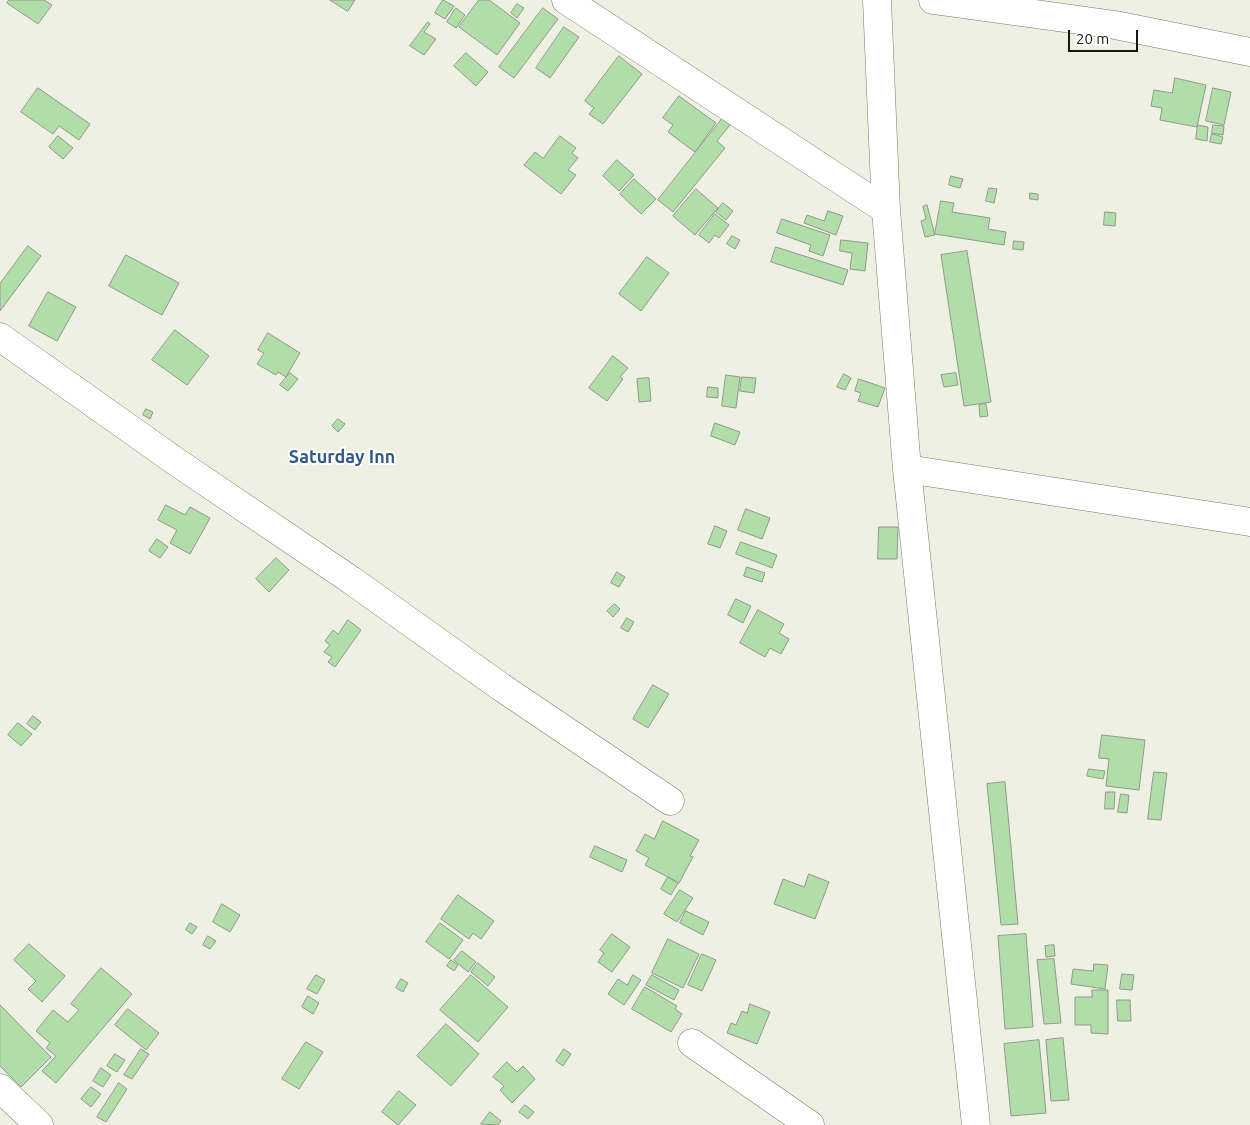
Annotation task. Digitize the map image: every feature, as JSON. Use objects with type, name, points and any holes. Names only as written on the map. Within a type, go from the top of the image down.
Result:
[{"type":"street","points":[[566,0],[886,210]]},
{"type":"street","points":[[877,0],[886,210],[907,468],[976,1125]]},
{"type":"street","points":[[933,0],[1115,25],[1250,52]]},
{"type":"street","points":[[0,337],[178,463],[351,580],[501,686],[670,801]]},
{"type":"street","points":[[907,468],[1250,522]]},
{"type":"street","points":[[692,1043],[810,1125]]},
{"type":"street","points":[[0,1088],[39,1125]]},
{"type":"building","points":[[9,0],[44,0],[52,5],[38,24],[7,3]]},
{"type":"building","points":[[330,0],[355,0],[348,11]]},
{"type":"building","points":[[443,0],[454,6],[445,19],[435,13]]},
{"type":"building","points":[[479,0],[489,0],[520,23],[497,55],[459,27]]},
{"type":"building","points":[[517,4],[524,8],[517,18],[511,13]]},
{"type":"building","points":[[456,8],[465,15],[456,28],[447,22]]},
{"type":"building","points":[[543,8],[558,19],[514,78],[499,67]]},
{"type":"building","points":[[428,22],[430,24],[424,32],[436,39],[424,55],[410,46]]},
{"type":"building","points":[[564,27],[579,37],[550,78],[536,68]]},
{"type":"building","points":[[466,53],[488,72],[476,86],[454,66]]},
{"type":"building","points":[[619,56],[642,74],[603,124],[589,114],[594,108],[585,101]]},
{"type":"building","points":[[1175,78],[1206,85],[1197,127],[1160,120],[1162,108],[1151,106],[1154,90],[1172,93]]},
{"type":"building","points":[[38,88],[90,124],[79,140],[59,126],[53,134],[21,112]]},
{"type":"building","points":[[1213,88],[1231,92],[1224,125],[1206,121]]},
{"type":"building","points":[[679,96],[716,123],[695,152],[668,132],[673,125],[663,118]]},
{"type":"building","points":[[722,119],[730,125],[717,141],[725,148],[673,212],[658,200]]},
{"type":"building","points":[[1198,125],[1208,127],[1207,141],[1196,139]]},
{"type":"building","points":[[1213,125],[1224,126],[1223,135],[1212,133]]},
{"type":"building","points":[[1212,134],[1223,137],[1221,144],[1210,142]]},
{"type":"building","points":[[58,136],[73,148],[63,159],[49,147]]},
{"type":"building","points":[[560,136],[576,148],[572,153],[578,158],[568,170],[576,175],[561,194],[524,165],[535,152],[543,158]]},
{"type":"building","points":[[617,160],[634,175],[619,191],[603,176]]},
{"type":"building","points":[[951,176],[963,179],[960,188],[949,185]]},
{"type":"building","points":[[634,179],[656,199],[641,214],[620,194]]},
{"type":"building","points":[[989,188],[997,189],[994,203],[986,201]]},
{"type":"building","points":[[696,189],[718,208],[695,235],[673,216]]},
{"type":"building","points":[[1030,193],[1038,194],[1038,200],[1030,199]]},
{"type":"building","points":[[941,201],[954,203],[952,212],[990,218],[988,229],[1006,232],[1004,245],[935,234]]},
{"type":"building","points":[[723,203],[733,211],[726,220],[716,212]]},
{"type":"building","points":[[927,205],[935,235],[925,237],[921,221],[926,219],[923,207]]},
{"type":"building","points":[[828,211],[843,216],[836,235],[804,223],[807,215],[824,221]]},
{"type":"building","points":[[1105,212],[1116,213],[1115,226],[1104,225]]},
{"type":"building","points":[[715,214],[729,225],[719,238],[715,235],[709,243],[699,235]]},
{"type":"building","points":[[782,219],[830,235],[823,256],[809,251],[811,245],[777,233]]},
{"type":"building","points":[[732,236],[740,240],[735,249],[727,244]]},
{"type":"building","points":[[841,240],[868,243],[865,271],[850,269],[852,253],[840,251]]},
{"type":"building","points":[[1014,241],[1024,242],[1023,250],[1013,249]]},
{"type":"building","points":[[28,246],[41,256],[0,311],[0,284]]},
{"type":"building","points":[[776,247],[848,270],[843,285],[771,262]]},
{"type":"building","points":[[967,251],[991,402],[964,406],[941,255]]},
{"type":"building","points":[[126,255],[179,283],[162,315],[109,286]]},
{"type":"building","points":[[647,257],[669,273],[641,311],[619,294]]},
{"type":"building","points":[[48,292],[76,307],[57,341],[29,326]]},
{"type":"building","points":[[175,330],[209,356],[187,385],[152,360]]},
{"type":"building","points":[[268,333],[300,353],[286,377],[278,372],[276,375],[257,364],[264,353],[258,350]]},
{"type":"building","points":[[613,356],[628,368],[620,377],[623,379],[607,401],[589,388]]},
{"type":"building","points":[[290,373],[298,379],[288,391],[280,385]]},
{"type":"building","points":[[956,373],[958,385],[944,387],[941,375]]},
{"type":"building","points":[[844,374],[851,378],[845,390],[837,387]]},
{"type":"building","points":[[726,375],[740,377],[736,408],[722,406]]},
{"type":"building","points":[[742,377],[756,378],[754,393],[740,391]]},
{"type":"building","points":[[649,378],[651,401],[639,402],[637,379]]},
{"type":"building","points":[[859,379],[885,388],[878,407],[858,401],[861,393],[855,391]]},
{"type":"building","points":[[708,387],[718,388],[718,398],[707,397]]},
{"type":"building","points":[[986,404],[988,416],[980,417],[979,405]]},
{"type":"building","points":[[146,409],[153,412],[150,419],[143,415]]},
{"type":"building","points":[[338,419],[345,424],[338,432],[332,426]]},
{"type":"building","points":[[715,423],[740,432],[735,445],[711,436]]},
{"type":"building","points":[[166,505],[185,515],[190,507],[210,518],[190,554],[170,543],[177,530],[158,520]]},
{"type":"building","points":[[746,509],[770,518],[762,539],[738,530]]},
{"type":"building","points":[[715,526],[727,531],[720,548],[708,544]]},
{"type":"building","points":[[879,527],[898,527],[897,559],[878,559]]},
{"type":"building","points":[[157,539],[168,547],[160,558],[149,551]]},
{"type":"building","points":[[741,542],[777,555],[772,568],[736,554]]},
{"type":"building","points":[[276,558],[289,570],[269,592],[256,579]]},
{"type":"building","points":[[747,567],[765,573],[762,582],[744,576]]},
{"type":"building","points":[[617,572],[625,577],[619,587],[611,583]]},
{"type":"building","points":[[736,599],[751,606],[743,623],[728,615]]},
{"type":"building","points":[[615,604],[620,609],[613,617],[607,611]]},
{"type":"building","points":[[758,610],[784,624],[779,633],[789,639],[781,654],[770,648],[765,657],[740,643]]},
{"type":"building","points":[[627,618],[634,622],[628,632],[621,628]]},
{"type":"building","points":[[348,620],[361,630],[335,667],[328,662],[332,657],[324,652],[330,645],[325,641],[333,630],[338,634]]},
{"type":"building","points":[[653,685],[669,694],[648,728],[633,719]]},
{"type":"building","points":[[33,716],[41,722],[35,730],[27,724]]},
{"type":"building","points":[[18,723],[32,734],[21,746],[8,735]]},
{"type":"building","points":[[1102,735],[1145,740],[1139,790],[1106,786],[1109,759],[1099,758]]},
{"type":"building","points":[[1089,769],[1105,771],[1103,779],[1087,776]]},
{"type":"building","points":[[1154,772],[1167,773],[1161,820],[1148,819]]},
{"type":"building","points":[[1005,782],[1018,924],[1001,925],[987,784]]},
{"type":"building","points":[[1106,792],[1115,792],[1114,809],[1105,809]]},
{"type":"building","points":[[1121,794],[1129,795],[1127,813],[1118,812]]},
{"type":"building","points":[[663,821],[699,840],[690,856],[693,857],[679,883],[645,865],[649,858],[636,851],[645,834],[654,839]]},
{"type":"building","points":[[595,846],[627,860],[622,872],[590,857]]},
{"type":"building","points":[[809,874],[829,882],[815,919],[774,904],[783,879],[804,887]]},
{"type":"building","points":[[668,877],[678,883],[671,895],[661,889]]},
{"type":"building","points":[[680,890],[693,898],[677,922],[664,914]]},
{"type":"building","points":[[458,895],[494,921],[481,939],[473,933],[469,939],[441,919]]},
{"type":"building","points":[[222,904],[240,915],[230,932],[213,922]]},
{"type":"building","points":[[686,911],[709,922],[703,935],[680,923]]},
{"type":"building","points":[[190,923],[197,927],[192,934],[186,930]]},
{"type":"building","points":[[440,923],[463,940],[449,959],[426,942]]},
{"type":"building","points":[[612,934],[630,947],[612,972],[598,962],[604,953],[600,950]]},
{"type":"building","points":[[1026,934],[1033,1027],[1005,1029],[998,936]]},
{"type":"building","points":[[208,936],[216,941],[210,949],[203,945]]},
{"type":"building","points":[[668,939],[699,954],[683,988],[652,973]]},
{"type":"building","points":[[29,944],[65,976],[42,1002],[28,989],[36,981],[14,960]]},
{"type":"building","points":[[1054,945],[1055,956],[1046,957],[1045,946]]},
{"type":"building","points":[[462,951],[476,962],[468,972],[454,960]]},
{"type":"building","points":[[702,954],[716,960],[702,991],[688,985]]},
{"type":"building","points":[[1054,959],[1061,1023],[1044,1024],[1037,960]]},
{"type":"building","points":[[451,960],[458,965],[454,971],[447,966]]},
{"type":"building","points":[[478,963],[495,977],[488,986],[471,972]]},
{"type":"building","points":[[1094,964],[1108,965],[1105,989],[1071,984],[1073,969],[1093,971]]},
{"type":"building","points":[[101,968],[132,994],[56,1083],[42,1071],[56,1056],[46,1048],[50,1043],[36,1031],[53,1010],[68,1022],[79,1010],[71,1004]]},
{"type":"building","points":[[1122,974],[1134,975],[1132,990],[1120,989]]},
{"type":"building","points":[[316,975],[325,980],[317,994],[307,989]]},
{"type":"building","points":[[471,975],[508,1007],[478,1042],[440,1010]]},
{"type":"building","points":[[633,975],[641,980],[624,1005],[608,994],[618,979],[627,985]]},
{"type":"building","points":[[652,975],[679,990],[674,1000],[646,985]]},
{"type":"building","points":[[401,979],[408,983],[403,992],[396,988]]},
{"type":"building","points":[[645,987],[677,1006],[675,1009],[682,1014],[671,1032],[632,1009]]},
{"type":"building","points":[[1092,990],[1108,990],[1108,1034],[1091,1033],[1091,1025],[1075,1025],[1075,997],[1092,997]]},
{"type":"building","points":[[308,996],[319,1003],[313,1014],[302,1007]]},
{"type":"building","points":[[1117,1000],[1130,1000],[1131,1021],[1118,1021]]},
{"type":"building","points":[[750,1004],[770,1012],[757,1044],[727,1033],[731,1023],[736,1025],[742,1011],[747,1013]]},
{"type":"building","points":[[0,1005],[51,1057],[21,1087],[0,1066]]},
{"type":"building","points":[[128,1009],[159,1033],[146,1050],[115,1025]]},
{"type":"building","points":[[446,1024],[479,1054],[451,1086],[417,1056]]},
{"type":"building","points":[[1063,1038],[1069,1100],[1051,1101],[1046,1040]]},
{"type":"building","points":[[1039,1040],[1046,1113],[1011,1116],[1004,1044]]},
{"type":"building","points":[[306,1042],[323,1052],[299,1089],[282,1079]]},
{"type":"building","points":[[141,1049],[149,1054],[132,1079],[124,1075]]},
{"type":"building","points":[[564,1049],[571,1054],[563,1066],[556,1061]]},
{"type":"building","points":[[115,1054],[125,1060],[117,1072],[107,1066]]},
{"type":"building","points":[[507,1062],[517,1072],[523,1066],[535,1079],[512,1103],[500,1090],[504,1086],[493,1077]]},
{"type":"building","points":[[101,1068],[111,1075],[103,1087],[93,1081]]},
{"type":"building","points":[[119,1083],[127,1089],[106,1122],[97,1117]]},
{"type":"building","points":[[91,1087],[101,1094],[91,1107],[81,1099]]},
{"type":"building","points":[[399,1091],[416,1105],[398,1125],[382,1112]]},
{"type":"building","points":[[525,1105],[534,1112],[528,1119],[519,1112]]},
{"type":"building","points":[[490,1112],[501,1121],[498,1125],[481,1124]]},
{"type":"district","name":"Saturday Inn","points":[[342,457]]}]
